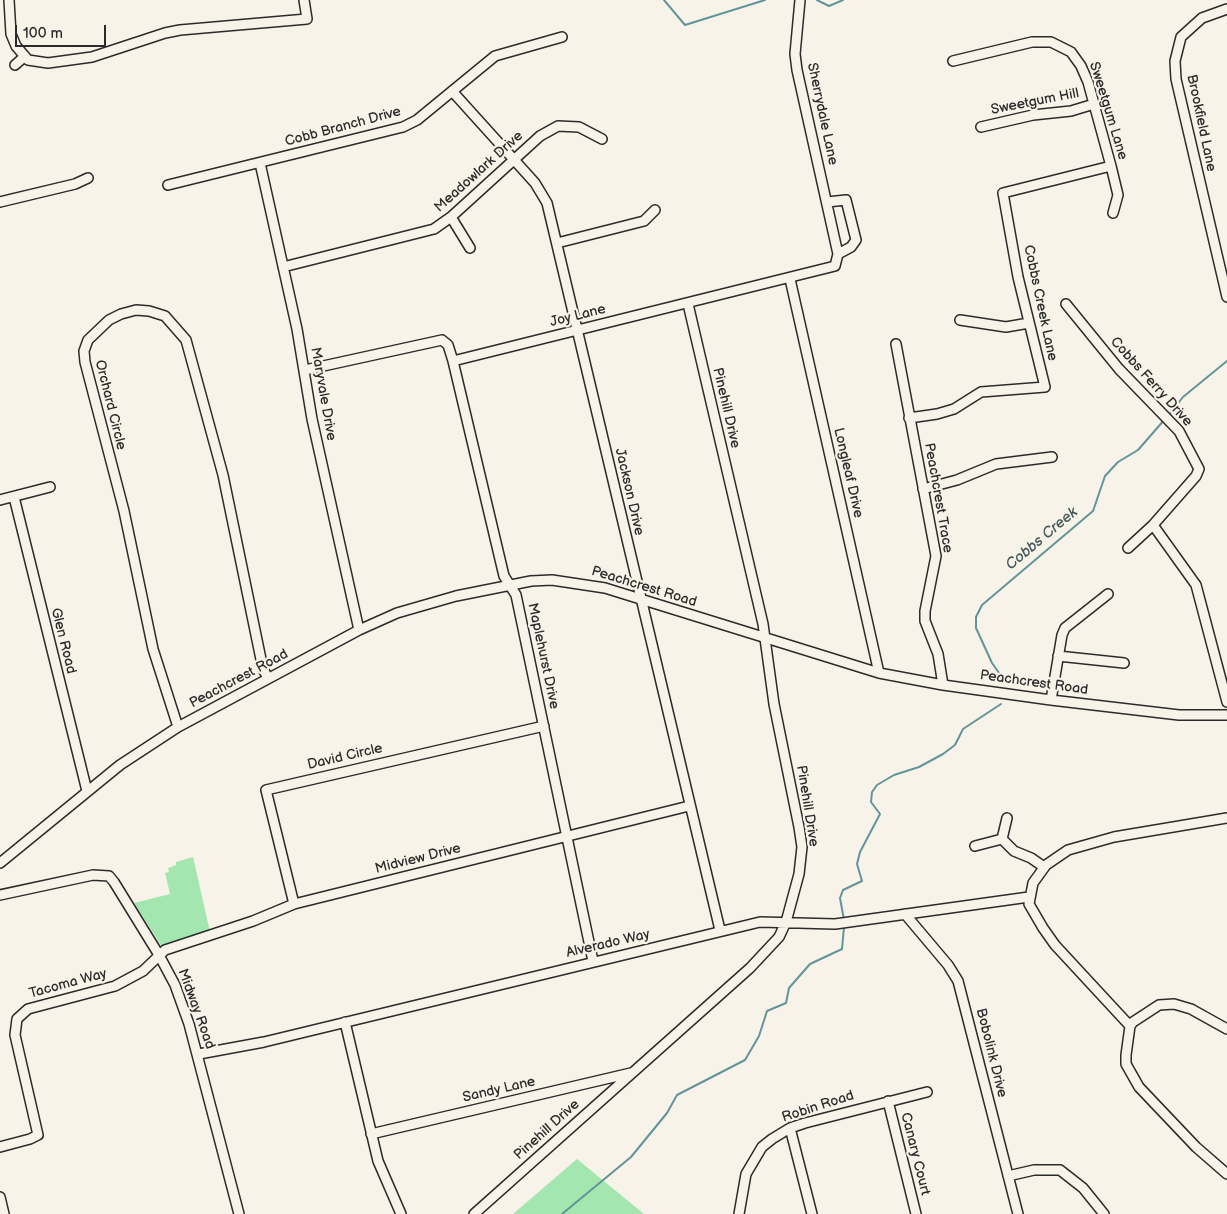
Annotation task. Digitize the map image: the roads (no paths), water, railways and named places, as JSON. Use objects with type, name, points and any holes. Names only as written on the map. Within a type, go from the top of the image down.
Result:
[{"type":"street","points":[[9,0],[11,34],[16,46],[24,57],[37,62],[66,62],[173,32],[307,19],[304,0]]},
{"type":"street","name":"Sherrydale Lane","points":[[800,0],[795,54],[797,70],[838,254]]},
{"type":"street","name":"Brookfield Lane","points":[[1227,9],[1202,18],[1181,37],[1175,61],[1176,79],[1227,298]]},
{"type":"street","name":"Cobb Branch Drive","points":[[168,185],[403,127],[417,120],[495,56],[562,37]]},
{"type":"street","name":"Sweetgum Lane","points":[[953,61],[1032,42],[1052,42],[1066,47],[1076,57],[1088,82],[1118,195],[1113,213]]},
{"type":"street","points":[[15,65],[24,57]]},
{"type":"street","name":"Jackson Drive","points":[[452,91],[543,195],[557,243],[689,806],[720,930]]},
{"type":"street","name":"Sweetgum Hill","points":[[981,127],[1033,115],[1070,111],[1094,104]]},
{"type":"street","name":"Meadowlark Drive","points":[[283,267],[434,229],[451,218],[540,136],[558,126],[579,127],[602,139]]},
{"type":"street","name":"Maryvale Drive","points":[[260,163],[305,370],[312,419],[359,630]]},
{"type":"street","name":"Cobbs Creek Lane","points":[[909,418],[954,409],[981,392],[1045,387],[1018,277],[1003,193],[1111,166]]},
{"type":"street","points":[[0,202],[74,184],[88,178]]},
{"type":"street","points":[[826,202],[846,200],[856,240],[851,247],[838,254]]},
{"type":"street","points":[[557,243],[644,221],[655,210]]},
{"type":"street","points":[[451,218],[470,248]]},
{"type":"street","name":"Joy Lane","points":[[454,361],[829,268],[837,264],[838,254]]},
{"type":"street","name":"Longleaf Drive","points":[[790,278],[879,673]]},
{"type":"street","name":"Pinehill Drive","points":[[474,1214],[750,968],[779,936],[786,922],[799,874],[802,847],[774,704],[763,624],[688,304]]},
{"type":"street","name":"Cobbs Ferry Drive","points":[[1066,304],[1119,368],[1179,431],[1199,469],[1196,476],[1153,525],[1128,548]]},
{"type":"street","name":"Orchard Circle","points":[[178,727],[153,649],[124,511],[85,362],[84,351],[88,340],[109,320],[121,314],[136,310],[149,311],[165,316],[186,340],[223,475],[263,669],[268,678]]},
{"type":"street","points":[[960,320],[1006,327],[1029,323]]},
{"type":"street","points":[[305,370],[442,340],[448,346],[454,361]]},
{"type":"street","name":"Peachcrest Trace","points":[[896,344],[936,556],[925,612],[925,621],[938,654],[943,685]]},
{"type":"street","name":"Maplehurst Drive","points":[[454,361],[504,576],[516,595],[593,961]]},
{"type":"street","points":[[923,489],[957,480],[996,464],[1052,456]]},
{"type":"street","points":[[0,500],[50,487]]},
{"type":"street","name":"Glen Road","points":[[14,497],[87,791]]},
{"type":"street","points":[[1153,525],[1196,585],[1227,702]]},
{"type":"street","name":"Peachcrest Road","points":[[0,863],[87,791],[178,727],[359,630],[397,613],[509,584],[552,580],[576,582],[640,599],[764,639],[879,673],[943,685],[1179,715],[1227,715]]},
{"type":"street","points":[[1051,700],[1058,656],[1065,628],[1108,594]]},
{"type":"street","points":[[1058,656],[1124,663]]},
{"type":"street","name":"David Circle","points":[[294,904],[266,790],[544,726]]},
{"type":"street","name":"Midview Drive","points":[[159,955],[165,950],[253,921],[294,904],[689,806]]},
{"type":"street","points":[[1002,839],[1007,818]]},
{"type":"street","points":[[1130,1026],[1055,945],[1029,904],[1032,883],[1044,867],[1068,850],[1105,839],[1227,818]]},
{"type":"street","points":[[1002,839],[1014,851],[1031,858],[1044,867]]},
{"type":"street","points":[[975,846],[1002,839]]},
{"type":"street","name":"Midway Road","points":[[0,895],[82,877],[101,874],[109,876],[159,955],[175,985],[199,1054],[239,1214]]},
{"type":"street","name":"Alverado Way","points":[[199,1054],[264,1042],[720,930],[760,922],[835,924],[1030,897]]},
{"type":"street","name":"Bobolink Drive","points":[[906,914],[958,980],[1018,1214]]},
{"type":"street","name":"Tacoma Way","points":[[0,1147],[30,1140],[38,1135],[15,1035],[15,1026],[22,1013],[41,1004],[115,986],[144,971],[159,955]]},
{"type":"street","points":[[1227,1029],[1191,1008],[1174,1004],[1159,1005],[1130,1026],[1126,1064],[1139,1088],[1196,1147],[1227,1174]]},
{"type":"street","points":[[345,1022],[378,1161],[402,1214]]},
{"type":"street","name":"Sandy Lane","points":[[371,1134],[633,1072]]},
{"type":"street","name":"Robin Road","points":[[739,1214],[746,1174],[754,1159],[767,1143],[790,1128],[927,1092]]},
{"type":"street","name":"Canary Court","points":[[888,1101],[916,1214]]},
{"type":"street","points":[[790,1128],[812,1214]]},
{"type":"street","points":[[1008,1176],[1034,1170],[1060,1170],[1083,1188],[1104,1214]]},
{"type":"street","points":[[0,1197],[4,1214]]},
{"type":"waterway","points":[[664,0],[685,25],[765,0]]},
{"type":"waterway","points":[[817,0],[829,6],[843,0]]},
{"type":"waterway","name":"Cobbs Creek","points":[[1168,416],[1183,397],[1227,361]]},
{"type":"waterway","name":"Cobbs Creek","points":[[1004,680],[992,663],[976,628],[976,617],[982,605],[1093,511],[1105,476],[1118,462],[1138,450],[1165,419]]},
{"type":"waterway","name":"Cobbs Creek","points":[[844,920],[840,898],[843,890],[862,881],[857,864],[860,852],[880,814],[871,802],[872,792],[877,785],[894,775],[919,767],[943,754],[955,745],[963,729],[1001,704]]},
{"type":"waterway","name":"Cobbs Creek","points":[[562,1214],[631,1157],[667,1113],[677,1095],[745,1060],[759,1036],[767,1011],[786,1003],[789,988],[810,964],[842,949],[844,927]]}]
